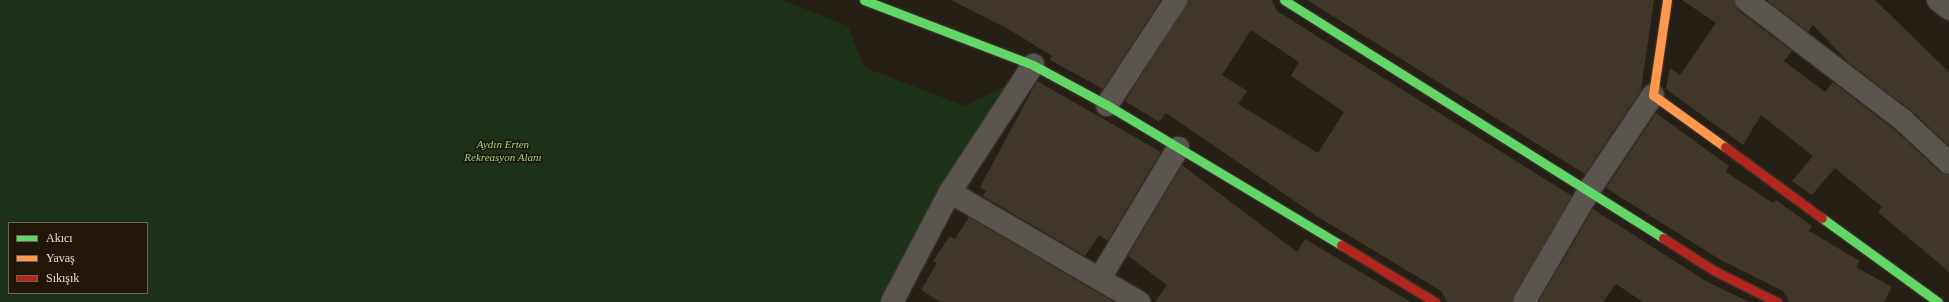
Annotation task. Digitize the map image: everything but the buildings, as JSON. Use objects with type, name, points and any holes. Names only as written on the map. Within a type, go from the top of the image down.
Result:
[{"type":"street","points":[[864,0],[1033,65],[1107,105],[1435,302]]},
{"type":"street","points":[[1107,105],[1176,0]]},
{"type":"street","points":[[1284,0],[1590,189],[1713,270],[1777,302]]},
{"type":"street","points":[[1524,302],[1590,189],[1653,95],[1667,0]]},
{"type":"street","points":[[1746,0],[1904,121],[1949,162]]},
{"type":"street","points":[[1938,0],[1949,9]]},
{"type":"street","points":[[892,302],[950,192],[1033,65]]},
{"type":"street","points":[[1653,95],[1938,302]]},
{"type":"street","points":[[1100,278],[1178,148]]},
{"type":"street","points":[[950,192],[1139,302]]},
{"type":"green space","name":"Aydın Erten Rekreasyon Alanı","points":[[0,0],[783,0],[848,26],[864,67],[965,106],[1005,86],[888,302],[0,302]]},
{"type":"traffic: fast","points":[[864,0],[1033,65],[1107,105],[1341,245]]},
{"type":"traffic: fast","points":[[1284,0],[1663,238]]},
{"type":"traffic: fast","points":[[1822,218],[1938,302]]},
{"type":"traffic: slow","points":[[1667,0],[1653,95],[1725,147]]},
{"type":"traffic: jam","points":[[1725,147],[1822,218]]},
{"type":"traffic: jam","points":[[1663,238],[1713,270],[1777,302]]},
{"type":"traffic: jam","points":[[1341,245],[1435,302]]}]
